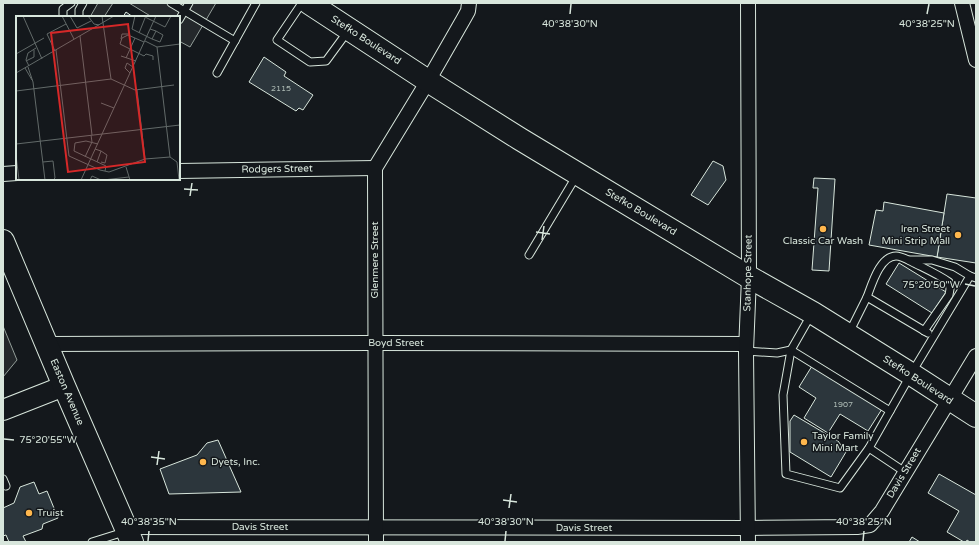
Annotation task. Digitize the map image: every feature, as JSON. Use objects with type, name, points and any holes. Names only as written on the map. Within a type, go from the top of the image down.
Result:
[{"type":"main road","name":"Stefko Boulevard","points":[[309,3],[428,81],[578,174],[749,277],[813,313],[976,416]]},
{"type":"main road","name":"Easton Avenue","points":[[3,241],[13,272],[128,533]]},
{"type":"street","points":[[375,168],[463,20],[468,11],[469,3]]},
{"type":"street","name":"Stanhope Street","points":[[748,3],[749,277],[746,348],[748,542]]},
{"type":"street","points":[[962,3],[976,60]]},
{"type":"street","name":"Rodgers Street","points":[[180,171],[375,168]]},
{"type":"street","name":"Glenmere Street","points":[[375,168],[376,542]]},
{"type":"street","points":[[3,174],[16,173]]},
{"type":"street","name":"Boyd Street","points":[[46,344],[375,343],[746,348]]},
{"type":"street","name":"Davis Street","points":[[128,533],[376,528],[748,528],[857,527],[870,525],[882,511],[976,356]]},
{"type":"street","points":[[3,410],[64,386]]},
{"type":"lane","points":[[63,16],[64,10],[71,3]]},
{"type":"lane","points":[[79,16],[79,10],[83,3]]},
{"type":"lane","points":[[171,3],[235,41]]},
{"type":"lane","points":[[180,18],[189,3]]},
{"type":"lane","points":[[218,74],[256,3]]},
{"type":"lane","points":[[302,3],[277,40],[310,62],[326,61],[349,29]]},
{"type":"lane","points":[[529,256],[578,174]]},
{"type":"lane","points":[[848,335],[881,265],[889,258],[897,256],[942,277],[949,282],[949,295],[924,331]]},
{"type":"lane","points":[[813,313],[791,350],[783,395],[786,474],[840,488],[869,448],[934,336],[973,277],[955,267],[932,260],[907,260]]},
{"type":"lane","points":[[867,297],[934,336]]},
{"type":"lane","points":[[746,348],[777,353],[791,350],[890,410]]},
{"type":"lane","points":[[869,448],[905,472]]},
{"type":"lane","points":[[92,542],[128,533]]},
{"type":"shaded area","points":[[98,3],[113,3],[105,16],[91,16]]},
{"type":"shaded area","points":[[129,3],[216,3],[190,47],[180,42],[180,16],[150,16]]},
{"type":"shaded area","points":[[3,326],[17,360],[3,377]]},
{"type":"building","points":[[126,12],[132,16],[124,16]]},
{"type":"building","points":[[264,57],[286,72],[284,76],[313,95],[303,110],[299,108],[296,111],[249,82]]},
{"type":"building","points":[[713,161],[723,166],[726,180],[708,205],[691,195]]},
{"type":"building","name":"Classic Car Wash","points":[[814,178],[835,179],[829,271],[812,270],[818,188],[813,188]]},
{"type":"building","name":"Iren Street Mini Strip Mall","points":[[947,194],[976,198],[976,263],[937,257]]},
{"type":"building","points":[[884,202],[944,213],[937,257],[869,245],[876,210],[883,211]]},
{"type":"building","points":[[899,263],[946,292],[932,313],[886,284]]},
{"type":"building","points":[[812,366],[882,409],[868,431],[840,414],[828,433],[804,418],[816,398],[799,387]]},
{"type":"building","points":[[794,415],[838,441],[846,452],[831,477],[790,452],[790,421]]},
{"type":"building","name":"Dyets, Inc.","points":[[218,440],[241,492],[169,494],[160,469],[197,455],[207,443]]},
{"type":"building","points":[[939,474],[976,495],[976,542],[970,542],[967,540],[964,542],[947,532],[959,511],[928,493]]},
{"type":"building","name":"Truist","points":[[34,482],[39,494],[47,491],[58,518],[43,524],[42,529],[23,536],[26,542],[9,542],[6,535],[3,536],[3,508],[14,503],[20,487]]},
{"type":"building","points":[[912,537],[920,542],[909,542]]},
{"type":"place","name":"Classic Car Wash","points":[[823,229]]},
{"type":"place","name":"Iren Street Mini Strip Mall","points":[[958,235]]},
{"type":"place","name":"Taylor Family Mini Mart","points":[[804,442]]},
{"type":"place","name":"Dyets, Inc.","points":[[203,462]]},
{"type":"place","name":"Truist","points":[[29,513]]}]
